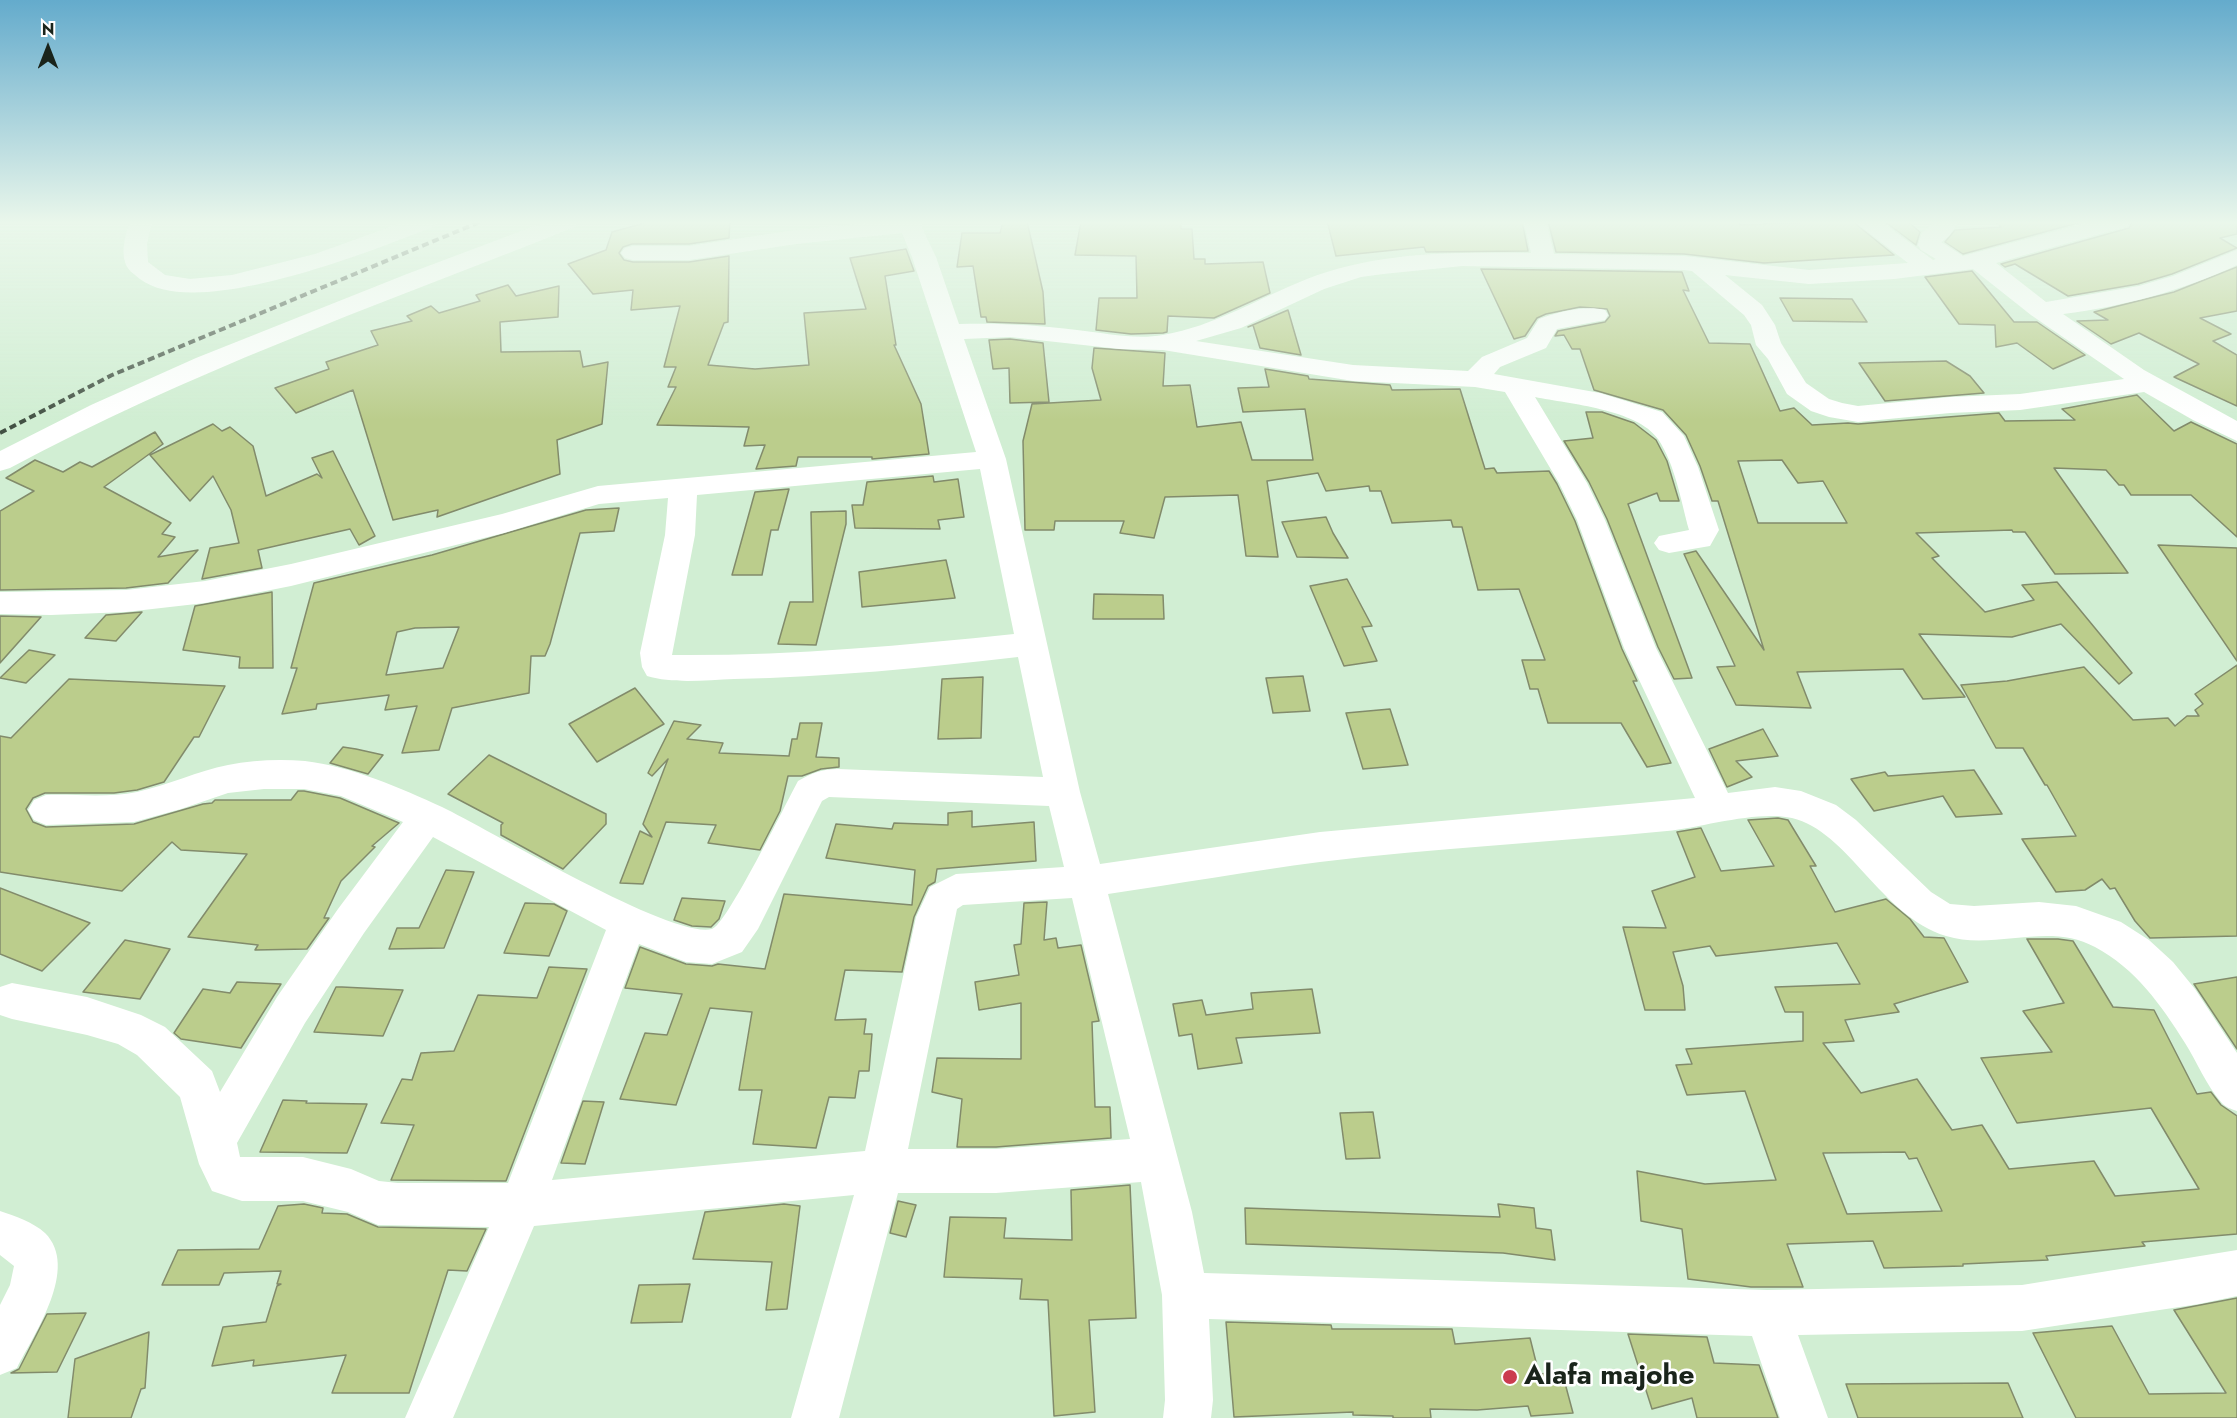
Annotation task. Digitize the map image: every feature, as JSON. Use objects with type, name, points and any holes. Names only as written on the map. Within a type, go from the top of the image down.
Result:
[{"type":"street","points":[[0,462],[82,420],[198,367],[397,287]]},
{"type":"street","points":[[934,287],[992,459],[1085,882],[1170,1212],[1185,1295],[1189,1400],[1187,1418]]},
{"type":"street","points":[[1163,344],[1232,323],[1309,287]]},
{"type":"street","points":[[1726,287],[1753,310],[1762,325],[1769,345],[1779,357],[1796,388],[1820,405],[1838,411],[1858,414],[1950,405],[2020,402],[2149,384]]},
{"type":"street","points":[[2006,287],[2149,384],[2236,431]]},
{"type":"street","points":[[2040,310],[2097,302],[2162,287]]},
{"type":"street","points":[[1475,379],[1491,362],[1537,343],[1548,324],[1559,320],[1596,315]]},
{"type":"street","points":[[948,332],[1010,330],[1120,342],[1163,344],[1353,373],[1475,379],[1600,401],[1653,418],[1664,428],[1684,466],[1704,530],[1700,539],[1669,543]]},
{"type":"street","points":[[1514,385],[1576,489],[1591,520],[1640,648],[1719,810]]},
{"type":"street","points":[[0,603],[51,604],[126,601],[205,592],[291,575],[504,523],[598,495],[992,459]]},
{"type":"street","points":[[683,486],[680,535],[656,653],[657,667],[723,668],[833,664],[1032,644]]},
{"type":"street","points":[[46,810],[134,807],[181,795],[228,779],[304,776],[345,783],[428,817],[628,922],[686,945],[712,947],[729,940],[750,908],[810,790],[824,783],[1064,792]]},
{"type":"street","points":[[815,1418],[882,1171],[935,917],[943,898],[956,890],[1085,882],[1320,847],[1719,810],[1775,801],[1798,803],[1831,822],[1927,909],[1950,921],[2049,918],[2071,920],[2112,934],[2137,952],[2160,975],[2208,1042],[2237,1091]]},
{"type":"street","points":[[215,1140],[291,1010],[351,921],[428,817]]},
{"type":"street","points":[[429,1418],[521,1205],[628,922]]},
{"type":"street","points":[[12,1001],[87,1016],[128,1028],[151,1041],[197,1085],[215,1140],[220,1164],[227,1176],[242,1179],[303,1179],[351,1191],[378,1203],[521,1205],[882,1171],[996,1171],[1155,1159]]},
{"type":"street","points":[[0,1233],[21,1241],[35,1257],[37,1277],[0,1351]]},
{"type":"street","points":[[1185,1295],[1767,1313],[2022,1308],[2237,1273]]},
{"type":"street","points":[[1767,1313],[1804,1418]]},
{"type":"building","points":[[501,287],[510,287],[516,296],[559,287],[558,317],[500,322],[501,352],[580,351],[583,367],[608,362],[602,424],[557,440],[560,474],[437,517],[438,510],[393,520],[353,390],[296,413],[275,388],[329,369],[326,362],[378,345],[371,331],[412,321],[407,316],[431,306],[439,313],[480,301],[476,295]]},
{"type":"building","points":[[587,287],[729,287],[728,322],[724,323],[708,365],[755,369],[809,365],[804,313],[866,309],[859,287],[887,287],[896,345],[894,345],[921,404],[929,454],[872,459],[872,457],[798,457],[796,466],[756,469],[765,445],[744,446],[749,427],[657,425],[676,387],[668,387],[676,367],[664,367],[680,306],[631,310],[633,290],[593,294]]},
{"type":"building","points":[[976,287],[1042,287],[1045,324],[987,322],[986,317],[981,317]]},
{"type":"building","points":[[1137,287],[1269,287],[1270,293],[1214,318],[1168,316],[1167,332],[1163,333],[1131,334],[1096,330],[1099,298],[1137,298]]},
{"type":"building","points":[[1490,287],[1688,287],[1689,291],[1683,290],[1709,343],[1750,344],[1780,411],[1794,408],[1812,425],[1858,424],[1999,413],[2005,421],[2075,420],[2062,409],[2137,395],[2174,431],[2191,422],[2237,444],[2237,537],[2191,495],[2131,495],[2124,485],[2119,485],[2106,470],[2054,468],[2128,573],[2055,574],[2025,532],[2013,532],[2012,530],[1916,533],[1939,556],[1932,558],[1985,612],[2034,600],[2022,585],[2057,582],[2132,673],[2119,684],[2061,624],[2012,637],[1919,634],[1965,697],[1923,699],[1903,669],[1797,672],[1811,708],[1736,705],[1717,667],[1735,666],[1684,554],[1696,551],[1764,650],[1718,501],[1712,501],[1686,435],[1663,410],[1594,390],[1580,349],[1572,349],[1564,335],[1555,336],[1558,331],[1605,322],[1610,316],[1607,309],[1580,307],[1546,314],[1537,318],[1525,336],[1514,339]],"holes":[[[1782,460],[1798,483],[1823,481],[1847,523],[1758,523],[1738,461]]]},
{"type":"building","points":[[1932,287],[1985,287],[2014,322],[2037,322],[2085,355],[2053,369],[2017,343],[1996,347],[1995,325],[1959,324]]},
{"type":"building","points":[[2053,287],[2119,287],[2068,296]]},
{"type":"building","points":[[2186,287],[2237,287],[2237,311],[2200,318],[2231,334],[2213,341],[2237,355],[2237,406],[2174,377],[2199,364],[2139,333],[2111,344],[2077,321],[2108,320],[2094,312]]},
{"type":"building","points":[[1780,298],[1852,299],[1867,322],[1793,321]]},
{"type":"building","points":[[1288,310],[1301,355],[1260,348],[1253,325],[1248,327]]},
{"type":"building","points":[[1010,339],[1043,343],[1049,402],[1010,403],[1009,368],[993,369],[989,340]]},
{"type":"building","points":[[1094,348],[1165,353],[1163,386],[1190,385],[1197,427],[1241,422],[1252,460],[1313,460],[1305,409],[1243,412],[1238,388],[1269,387],[1265,369],[1308,376],[1309,379],[1390,385],[1392,390],[1460,389],[1485,469],[1494,468],[1497,473],[1549,471],[1557,484],[1575,521],[1622,649],[1637,681],[1633,681],[1671,763],[1647,767],[1621,723],[1548,723],[1538,689],[1530,689],[1522,660],[1545,660],[1519,589],[1478,590],[1462,527],[1453,527],[1451,520],[1392,523],[1381,491],[1370,491],[1369,486],[1326,491],[1318,473],[1267,481],[1278,557],[1246,556],[1238,495],[1165,497],[1154,538],[1120,533],[1124,521],[1055,521],[1054,530],[1025,530],[1023,441],[1032,404],[1101,400],[1092,368]]},
{"type":"building","points":[[1946,361],[1970,376],[1984,393],[1885,401],[1859,363]]},
{"type":"building","points":[[1586,412],[1602,412],[1634,423],[1656,440],[1667,461],[1679,501],[1660,501],[1657,493],[1628,504],[1692,678],[1674,679],[1658,647],[1607,519],[1589,482],[1564,441],[1593,438]]},
{"type":"building","points":[[213,424],[222,431],[230,427],[253,446],[266,496],[317,474],[322,478],[312,458],[333,451],[375,536],[359,545],[350,529],[258,550],[262,568],[202,579],[210,548],[239,543],[231,510],[213,476],[190,501],[150,455]]},
{"type":"building","points":[[155,432],[163,444],[104,487],[171,523],[162,534],[175,537],[158,557],[198,550],[168,583],[126,588],[0,590],[0,511],[34,491],[6,478],[35,460],[63,472],[80,462],[92,467]]},
{"type":"building","points":[[933,476],[934,482],[958,479],[964,517],[938,520],[940,529],[855,528],[852,505],[863,505],[867,482]]},
{"type":"building","points":[[789,489],[778,530],[771,530],[762,575],[732,575],[755,492]]},
{"type":"building","points":[[619,508],[614,531],[580,533],[550,644],[545,656],[531,656],[529,693],[452,708],[439,750],[402,753],[417,706],[385,710],[389,695],[317,704],[316,709],[282,714],[297,668],[291,668],[314,583],[432,555],[586,510]],"holes":[[[459,627],[443,668],[386,675],[397,632],[415,628]]]},
{"type":"building","points":[[846,511],[846,524],[816,645],[778,644],[790,602],[813,602],[811,512]]},
{"type":"building","points":[[1326,517],[1348,558],[1297,557],[1282,522]]},
{"type":"building","points":[[2158,545],[2237,548],[2237,661]]},
{"type":"building","points":[[946,560],[955,598],[862,607],[859,572]]},
{"type":"building","points":[[1347,579],[1372,626],[1362,627],[1377,661],[1344,666],[1310,586]]},
{"type":"building","points":[[272,592],[273,668],[239,668],[240,657],[183,650],[195,606]]},
{"type":"building","points":[[1094,594],[1163,595],[1164,619],[1093,619]]},
{"type":"building","points":[[142,612],[116,641],[85,638],[106,615]]},
{"type":"building","points":[[0,616],[41,617],[0,663]]},
{"type":"building","points":[[29,650],[55,655],[26,683],[0,678]]},
{"type":"building","points":[[2237,665],[2237,936],[2150,938],[2135,921],[2115,888],[2110,889],[2102,879],[2085,890],[2056,892],[2022,839],[2076,836],[2023,748],[1996,748],[1961,685],[2007,681],[2084,667],[2133,720],[2168,718],[2175,726],[2187,716],[2199,716],[2195,710],[2203,704],[2195,694]]},
{"type":"building","points":[[1303,676],[1310,711],[1273,713],[1266,678]]},
{"type":"building","points":[[983,677],[981,738],[938,739],[942,679]]},
{"type":"building","points":[[69,679],[225,686],[199,737],[194,737],[164,782],[137,790],[114,793],[45,793],[33,798],[26,809],[33,822],[46,827],[134,824],[212,803],[215,800],[291,800],[298,791],[304,791],[340,798],[399,823],[372,846],[375,847],[341,881],[324,918],[329,918],[307,949],[255,950],[258,945],[188,937],[247,854],[181,850],[172,842],[122,891],[0,872],[0,736],[11,738]]},
{"type":"building","points":[[635,688],[664,724],[597,762],[569,724]]},
{"type":"building","points":[[1390,709],[1408,765],[1363,769],[1346,713]]},
{"type":"building","points":[[674,721],[701,725],[687,739],[723,743],[719,753],[789,756],[792,739],[797,739],[800,723],[822,723],[816,757],[839,758],[839,767],[821,769],[802,776],[788,776],[780,811],[760,850],[708,843],[716,825],[666,822],[643,884],[620,883],[640,831],[652,837],[643,824],[668,759],[652,776],[648,773]]},
{"type":"building","points":[[1763,729],[1778,756],[1736,761],[1752,777],[1727,787],[1709,749]]},
{"type":"building","points":[[343,747],[383,755],[368,774],[330,763]]},
{"type":"building","points":[[489,755],[606,814],[606,824],[563,869],[501,835],[503,823],[448,794]]},
{"type":"building","points":[[1974,770],[2002,814],[1956,817],[1943,796],[1874,811],[1851,779],[1885,772],[1888,776]]},
{"type":"building","points":[[972,811],[972,827],[1034,822],[1036,861],[937,869],[935,882],[928,886],[914,917],[902,972],[845,970],[835,1020],[866,1019],[864,1034],[872,1034],[869,1071],[859,1071],[855,1098],[829,1097],[816,1148],[753,1144],[762,1090],[739,1090],[752,1012],[710,1008],[676,1105],[620,1099],[645,1033],[667,1035],[682,994],[625,988],[640,947],[686,964],[712,966],[718,964],[765,969],[784,894],[912,905],[915,870],[826,858],[836,824],[892,829],[894,823],[948,825],[948,813]]},
{"type":"building","points":[[1778,818],[1788,820],[1816,866],[1810,866],[1835,912],[1886,899],[1910,919],[1924,937],[1944,938],[1968,982],[1894,1004],[1899,1012],[1845,1020],[1854,1041],[1823,1043],[1861,1093],[1917,1079],[1952,1130],[1982,1125],[2009,1169],[2094,1161],[2115,1196],[2199,1189],[2151,1108],[2017,1123],[1981,1058],[2052,1052],[2023,1011],[2064,1003],[2027,939],[2073,941],[2113,1007],[2154,1010],[2197,1094],[2211,1092],[2221,1105],[2237,1116],[2237,1234],[2142,1242],[2145,1246],[2046,1256],[2048,1260],[1963,1264],[1963,1266],[1884,1268],[1873,1241],[1787,1244],[1803,1287],[1751,1287],[1688,1279],[1682,1229],[1641,1221],[1637,1171],[1705,1184],[1776,1180],[1745,1091],[1687,1095],[1676,1065],[1692,1064],[1686,1049],[1803,1041],[1803,1012],[1785,1012],[1775,987],[1860,984],[1837,943],[1716,956],[1710,946],[1673,952],[1683,986],[1685,1010],[1645,1010],[1623,927],[1666,928],[1652,891],[1695,877],[1677,832],[1701,828],[1721,871],[1774,866],[1748,820]],"holes":[[[1905,1152],[1909,1159],[1917,1158],[1942,1211],[1847,1214],[1823,1153]]]},
{"type":"building","points":[[446,870],[474,872],[444,948],[389,949],[397,928],[419,928]]},
{"type":"building","points":[[0,888],[90,923],[42,971],[0,954]]},
{"type":"building","points":[[682,898],[725,901],[719,919],[711,927],[692,926],[674,920]]},
{"type":"building","points":[[1047,902],[1044,940],[1056,938],[1058,948],[1081,945],[1099,1021],[1092,1022],[1095,1107],[1110,1107],[1111,1138],[996,1147],[957,1147],[962,1099],[932,1092],[937,1058],[1021,1059],[1021,1003],[979,1010],[975,982],[1019,975],[1014,945],[1021,944],[1024,903]]},
{"type":"building","points":[[525,903],[554,904],[567,911],[549,956],[504,953]]},
{"type":"building","points":[[125,940],[170,949],[140,999],[83,992]]},
{"type":"building","points":[[549,967],[587,969],[506,1181],[391,1180],[414,1125],[381,1123],[402,1079],[412,1080],[421,1053],[454,1051],[478,995],[537,998]]},
{"type":"building","points":[[2237,977],[2237,1049],[2194,984]]},
{"type":"building","points":[[237,982],[281,984],[241,1048],[181,1039],[174,1033],[203,989],[230,993]]},
{"type":"building","points":[[336,987],[403,990],[383,1036],[314,1032]]},
{"type":"building","points":[[1312,989],[1320,1033],[1236,1038],[1242,1063],[1198,1069],[1192,1034],[1179,1036],[1173,1004],[1202,1000],[1206,1015],[1253,1009],[1251,993]]},
{"type":"building","points":[[283,1100],[307,1101],[306,1103],[367,1104],[347,1153],[260,1152]]},
{"type":"building","points":[[583,1101],[604,1102],[585,1164],[561,1163]]},
{"type":"building","points":[[1373,1112],[1380,1158],[1346,1159],[1340,1113]]},
{"type":"building","points":[[1130,1185],[1136,1318],[1089,1320],[1095,1412],[1054,1416],[1048,1300],[1020,1299],[1022,1279],[944,1277],[950,1217],[1006,1218],[1004,1238],[1072,1240],[1071,1190]]},
{"type":"building","points":[[898,1201],[916,1205],[906,1237],[890,1233]]},
{"type":"building","points":[[304,1204],[323,1208],[322,1213],[347,1214],[378,1227],[486,1229],[467,1271],[448,1270],[409,1393],[332,1393],[346,1355],[253,1366],[254,1360],[212,1366],[223,1327],[266,1322],[277,1286],[281,1284],[277,1284],[281,1271],[224,1273],[219,1285],[162,1285],[178,1250],[259,1249],[278,1206]]},
{"type":"building","points":[[784,1204],[800,1206],[787,1309],[766,1310],[772,1262],[693,1259],[705,1212]]},
{"type":"building","points":[[1498,1204],[1534,1208],[1536,1228],[1551,1230],[1555,1260],[1503,1253],[1246,1244],[1245,1208],[1500,1217]]},
{"type":"building","points":[[690,1284],[682,1322],[631,1323],[639,1285]]},
{"type":"building","points":[[2237,1298],[2237,1418],[2076,1418],[2033,1333],[2112,1326],[2149,1394],[2226,1393],[2174,1310]]},
{"type":"building","points":[[86,1313],[57,1372],[11,1373],[19,1369],[47,1314]]},
{"type":"building","points":[[1226,1322],[1331,1325],[1332,1329],[1452,1329],[1455,1344],[1530,1338],[1539,1374],[1562,1372],[1573,1413],[1531,1416],[1528,1406],[1477,1410],[1430,1409],[1431,1418],[1353,1415],[1353,1412],[1234,1417]]},
{"type":"building","points":[[149,1332],[145,1388],[141,1389],[131,1418],[68,1418],[75,1359]]},
{"type":"building","points":[[1628,1334],[1707,1337],[1714,1363],[1759,1365],[1778,1418],[1697,1418],[1692,1398],[1652,1409]]},
{"type":"building","points":[[2008,1383],[2023,1418],[1858,1418],[1846,1384]]},
{"type":"railway","points":[[0,433],[112,375],[323,287]]},
{"type":"place","name":"Alafa majohe","points":[[1510,1377]]}]
